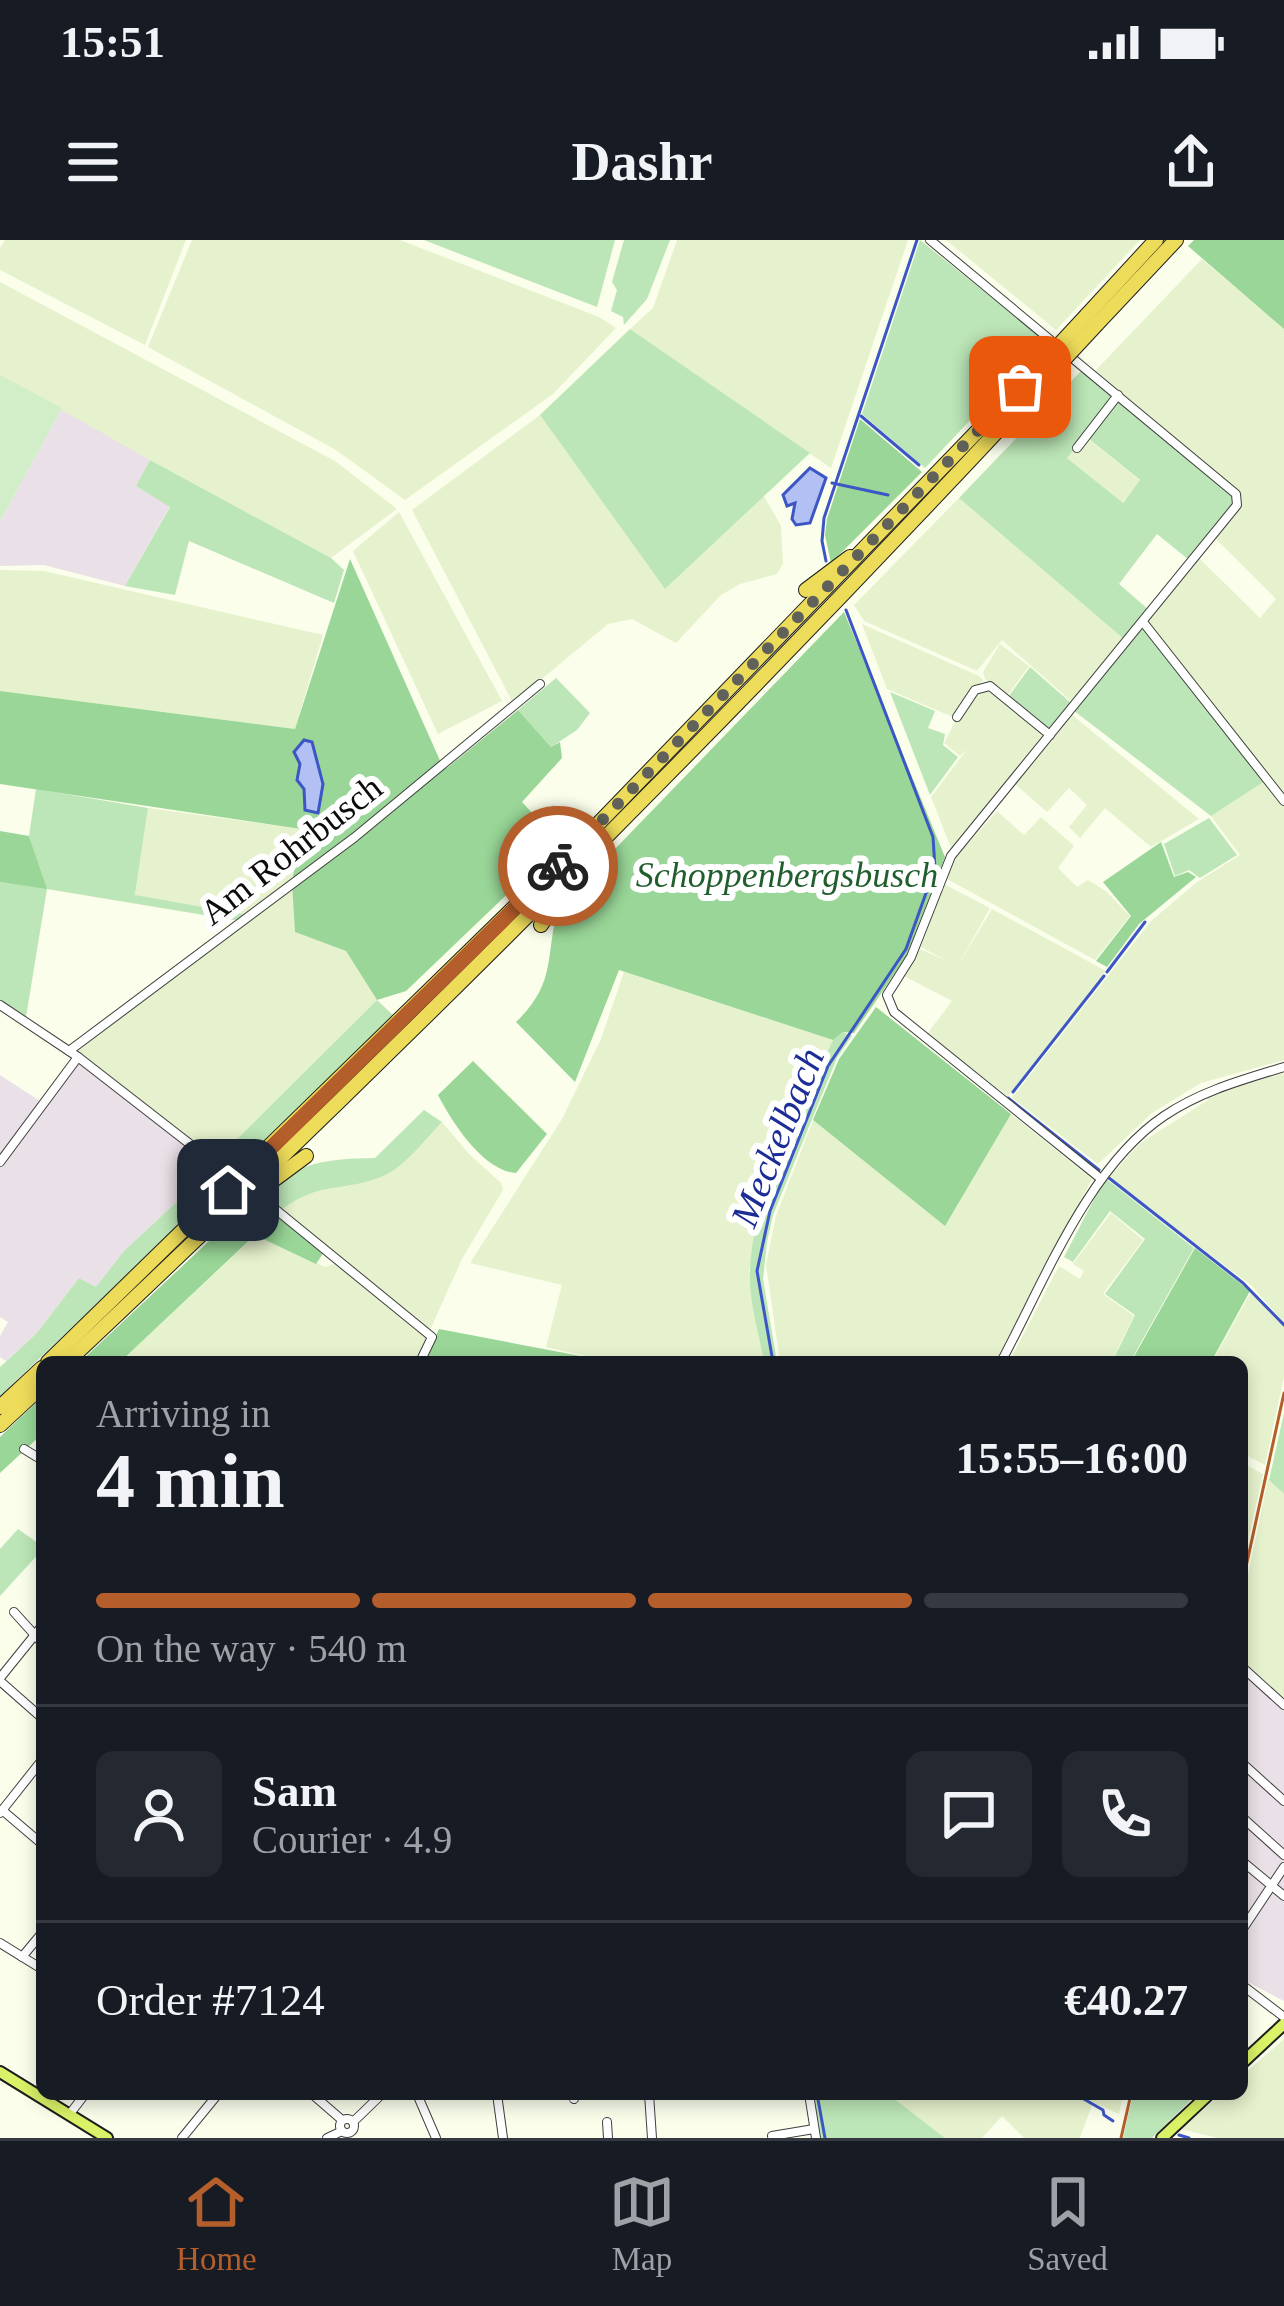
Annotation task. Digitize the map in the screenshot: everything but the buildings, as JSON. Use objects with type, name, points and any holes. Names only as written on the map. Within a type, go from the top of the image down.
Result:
[{"type":"highway","points":[[73,1356],[214,1224],[597,844],[1026,391],[1156,240]]},
{"type":"highway","points":[[1091,320],[1176,240]]},
{"type":"highway","points":[[54,1356],[514,909],[1026,391]]},
{"type":"highway","points":[[806,590],[883,532]]},
{"type":"highway","points":[[514,909],[552,860],[562,839]]},
{"type":"highway","points":[[541,925],[597,844]]},
{"type":"highway","points":[[214,1224],[306,1156]]},
{"type":"highway","points":[[0,1407],[36,1373]]},
{"type":"highway","points":[[0,1425],[36,1392]]},
{"type":"main road","points":[[1248,2057],[1284,2021]]},
{"type":"main road","points":[[0,2072],[36,2094]]},
{"type":"main road","points":[[45,2100],[106,2138]]},
{"type":"main road","points":[[1162,2138],[1202,2100]]},
{"type":"street","points":[[930,240],[1236,494],[1237,505],[951,856],[916,944],[887,1000],[894,1012],[1100,1178]]},
{"type":"street","points":[[1076,448],[1118,395]]},
{"type":"street","points":[[1142,622],[1284,801]]},
{"type":"street","name":"Am Rohrbusch","points":[[0,1162],[74,1054],[355,837],[540,684]]},
{"type":"street","points":[[957,717],[975,690],[990,686],[1050,735]]},
{"type":"street","points":[[0,1005],[74,1054],[432,1336],[423,1356]]},
{"type":"street","points":[[1004,1356],[1100,1178],[1146,1130],[1191,1099],[1284,1067]]},
{"type":"street","points":[[24,1449],[36,1456]]},
{"type":"street","points":[[14,1612],[36,1636]]},
{"type":"street","points":[[36,1642],[0,1680],[36,1713]]},
{"type":"street","points":[[1248,1672],[1284,1705]]},
{"type":"street","points":[[36,1768],[1,1812],[36,1839]]},
{"type":"street","points":[[1248,1768],[1284,1801]]},
{"type":"street","points":[[1248,1823],[1284,1855]]},
{"type":"street","points":[[1248,1866],[1284,1896]]},
{"type":"street","points":[[1248,1918],[1284,1867]]},
{"type":"street","points":[[22,1957],[36,1940]]},
{"type":"street","points":[[0,1942],[36,1966]]},
{"type":"street","points":[[1248,1990],[1284,2021]]},
{"type":"street","points":[[69,2115],[80,2100]]},
{"type":"street","points":[[182,2138],[213,2100]]},
{"type":"street","points":[[320,2100],[350,2128]]},
{"type":"street","points":[[327,2138],[350,2128],[376,2100]]},
{"type":"street","points":[[419,2100],[436,2138]]},
{"type":"street","points":[[498,2100],[502,2138]]},
{"type":"street","points":[[649,2100],[652,2138]]},
{"type":"street","points":[[772,2137],[815,2133],[810,2100]]},
{"type":"street","points":[[608,2122],[608,2138]]},
{"type":"shaded area","points":[[62,408],[150,460],[136,486],[170,506],[125,586],[44,565],[0,566],[0,521]]},
{"type":"shaded area","points":[[78,1061],[214,1167],[124,1251],[96,1287],[79,1278],[37,1333],[6,1361],[0,1357],[0,1336],[8,1322],[0,1317],[0,1075],[46,1105]]},
{"type":"shaded area","points":[[1248,1677],[1284,1709],[1284,2001],[1248,1982]]},
{"type":"green space","points":[[5,240],[186,240],[145,345],[0,270],[0,248]]},
{"type":"green space","points":[[192,240],[400,240],[599,317],[616,328],[553,394],[405,500],[336,450],[148,347]]},
{"type":"green space","points":[[424,240],[615,240],[597,307]]},
{"type":"green space","points":[[624,240],[670,240],[647,299],[624,325],[623,317],[611,311],[617,290],[612,282]]},
{"type":"green space","points":[[677,240],[908,240],[831,468],[630,329],[653,308]]},
{"type":"green space","points":[[920,240],[1038,335],[1041,345],[925,468],[862,414]]},
{"type":"green space","points":[[946,240],[1140,240],[1056,330]]},
{"type":"green space","points":[[1194,240],[1284,240],[1284,329],[1188,246]]},
{"type":"green space","points":[[1202,259],[1284,329],[1284,796],[1147,622],[1199,558],[1260,618],[1276,599],[1215,538],[1240,507],[1240,493],[1095,371]]},
{"type":"green space","points":[[0,282],[335,461],[397,509],[331,558],[0,375]]},
{"type":"green space","points":[[630,329],[810,453],[665,589],[540,415]]},
{"type":"green space","points":[[1082,370],[1114,396],[1067,458],[1123,503],[1140,480],[1088,438],[1118,400],[1233,496],[1233,506],[1189,560],[1157,534],[1119,584],[1149,610],[1125,640],[959,498]]},
{"type":"green space","points":[[0,375],[62,408],[0,521]]},
{"type":"green space","points":[[540,415],[665,589],[764,496],[781,526],[783,564],[777,574],[740,584],[721,595],[676,643],[632,619],[608,624],[513,703],[412,510]]},
{"type":"green space","points":[[860,419],[922,472],[831,563],[827,519]]},
{"type":"green space","points":[[1084,435],[1140,481],[1122,503],[1066,457]]},
{"type":"green space","points":[[150,460],[331,558],[344,570],[334,603],[189,541],[175,595],[125,586],[170,507],[136,486]]},
{"type":"green space","points":[[959,498],[1125,640],[1071,701],[1002,640],[977,671],[864,621],[854,605]]},
{"type":"green space","points":[[399,512],[502,701],[438,734],[353,551]]},
{"type":"green space","points":[[350,559],[442,765],[447,768],[518,710],[551,747],[560,742],[562,758],[522,802],[536,817],[554,805],[557,829],[544,859],[406,991],[377,1000],[346,951],[295,932],[292,882],[301,829],[0,784],[0,691],[295,729]],"holes":[[[300,743],[312,743],[322,777],[305,803],[294,753]]]},
{"type":"green space","points":[[0,570],[44,571],[323,635],[295,729],[0,691]]},
{"type":"green space","name":"Schoppenbergsbusch","points":[[844,612],[945,857],[906,957],[854,1033],[843,1032],[833,1040],[619,970],[575,1082],[516,1022],[544,981],[558,908]]},
{"type":"green space","points":[[862,624],[983,680],[953,717],[887,689]]},
{"type":"green space","points":[[1143,626],[1265,781],[1211,816],[1073,710]]},
{"type":"green space","points":[[1000,644],[1029,666],[1007,696],[983,672]]},
{"type":"green space","points":[[1030,667],[1071,703],[1048,731],[1009,696]]},
{"type":"green space","points":[[556,678],[590,713],[577,730],[551,747],[518,710]]},
{"type":"green space","points":[[985,688],[1044,734],[951,848],[931,797],[968,748],[960,756],[944,743],[957,718],[978,690]]},
{"type":"green space","points":[[890,692],[935,711],[928,728],[945,734],[943,745],[958,757],[930,795]]},
{"type":"green space","points":[[1071,714],[1199,819],[1151,847],[1105,808],[1080,838],[1069,827],[1087,805],[1069,788],[1047,812],[1015,784]]},
{"type":"green space","points":[[1265,781],[1284,806],[1284,1060],[1201,1083],[1152,1113],[1098,1164],[1012,1098],[1151,921],[1197,882],[1240,855],[1211,816]]},
{"type":"green space","points":[[36,789],[148,808],[135,895],[248,915],[240,921],[47,889],[26,1017],[0,1002],[0,882],[46,888],[29,836]]},
{"type":"green space","points":[[148,808],[302,829],[292,882],[248,915],[135,896]]},
{"type":"green space","points":[[997,811],[1024,835],[1041,817],[1074,846],[1058,868],[1077,887],[1088,880],[1107,892],[1130,916],[1095,960],[947,879],[954,859]]},
{"type":"green space","points":[[1209,818],[1237,855],[1200,878],[1189,870],[1175,876],[1164,844]]},
{"type":"green space","points":[[0,831],[29,836],[47,889],[0,882]]},
{"type":"green space","points":[[1161,842],[1174,877],[1188,872],[1196,877],[1139,924],[1107,967],[1096,961],[1131,916],[1103,882]]},
{"type":"green space","points":[[944,884],[990,908],[957,967],[992,909],[1106,971],[1008,1096],[927,1034],[952,1001],[904,976],[920,949],[947,961],[921,947]]},
{"type":"green space","points":[[293,887],[295,932],[346,951],[377,1000],[216,1160],[74,1051]]},
{"type":"green space","points":[[624,972],[833,1040],[795,1120],[749,1270],[763,1356],[586,1356],[546,1347],[562,1285],[470,1263],[562,1119],[601,1039]]},
{"type":"green space","points":[[377,1000],[394,1016],[233,1173],[216,1160]]},
{"type":"green space","points":[[876,1007],[1011,1114],[945,1226],[813,1120],[839,1059]]},
{"type":"green space","points":[[843,1032],[852,1036],[837,1058],[773,1215],[763,1279],[776,1356],[763,1356],[752,1304],[753,1241],[769,1181],[833,1040]]},
{"type":"green space","points":[[473,1061],[547,1134],[516,1173],[481,1155],[438,1095]]},
{"type":"green space","points":[[1282,1073],[1284,1323],[1252,1286],[1109,1178],[1139,1144],[1208,1100],[1206,1097]]},
{"type":"green space","points":[[424,1110],[442,1122],[387,1174],[319,1191],[281,1210],[261,1194],[315,1164],[375,1158]]},
{"type":"green space","points":[[1011,1114],[1092,1179],[998,1356],[779,1356],[766,1265],[776,1216],[813,1120],[945,1226]]},
{"type":"green space","points":[[442,1122],[503,1190],[462,1259],[430,1330],[281,1210],[302,1194],[396,1167]]},
{"type":"green space","points":[[214,1167],[228,1178],[42,1356],[36,1356],[36,1362],[0,1396],[0,1367],[37,1333],[79,1278],[96,1287],[124,1251]]},
{"type":"green space","points":[[1105,1178],[1194,1248],[1133,1356],[1115,1356],[1135,1315],[1105,1294],[1145,1239],[1110,1211],[1073,1262],[1064,1257]]},
{"type":"green space","points":[[255,1198],[324,1252],[316,1264],[255,1235],[126,1356],[86,1356]]},
{"type":"green space","points":[[1111,1213],[1143,1240],[1103,1294],[1134,1316],[1114,1356],[1012,1356],[1059,1266],[1080,1279],[1084,1271],[1073,1264]]},
{"type":"green space","points":[[256,1235],[325,1267],[336,1263],[427,1337],[418,1356],[126,1356]]},
{"type":"green space","points":[[1195,1248],[1250,1291],[1214,1356],[1134,1356]]},
{"type":"green space","points":[[1251,1292],[1284,1327],[1284,1377],[1265,1465],[1248,1456],[1248,1356],[1215,1356]]},
{"type":"green space","points":[[439,1329],[581,1356],[427,1356]]},
{"type":"green space","points":[[36,1403],[36,1440],[0,1473],[0,1437]]},
{"type":"green space","points":[[1284,1413],[1284,1494],[1269,1480]]},
{"type":"green space","points":[[1248,1466],[1263,1474],[1248,1540]]},
{"type":"green space","points":[[1268,1479],[1284,1494],[1284,1698],[1248,1666],[1248,1575]]},
{"type":"green space","points":[[18,1529],[36,1542],[36,1557],[0,1596],[0,1549]]},
{"type":"green space","points":[[1284,2039],[1284,2138],[1218,2138],[1181,2129],[1214,2100],[1248,2100],[1248,2071]]},
{"type":"green space","points":[[813,2100],[896,2100],[945,2138],[821,2138]]},
{"type":"green space","points":[[896,2100],[1122,2100],[1119,2114],[1093,2102],[1080,2138],[1024,2138],[1002,2116],[982,2138],[945,2138]]},
{"type":"green space","points":[[1132,2100],[1191,2100],[1152,2138],[1123,2138]]},
{"type":"water","points":[[810,468],[826,478],[810,523],[796,525],[792,519],[795,503],[787,506],[783,495]]},
{"type":"water","points":[[304,740],[312,742],[323,784],[318,813],[305,810],[304,789],[297,780],[300,764],[294,752]]},
{"type":"waterway","name":"Meckelbach","points":[[826,561],[824,518],[917,240]]},
{"type":"waterway","points":[[861,416],[919,465]]},
{"type":"waterway","points":[[832,483],[888,495]]},
{"type":"waterway","name":"Meckelbach","points":[[772,1356],[757,1271],[770,1211],[828,1066],[906,949],[935,868],[933,837],[846,610]]},
{"type":"waterway","points":[[1107,972],[1145,922]]},
{"type":"waterway","points":[[1013,1092],[1104,976]]},
{"type":"waterway","points":[[1008,1098],[1099,1170]]},
{"type":"waterway","points":[[1109,1178],[1243,1283],[1284,1325]]},
{"type":"waterway","name":"Meckelbach","points":[[818,2100],[825,2138]]},
{"type":"waterway","points":[[1086,2100],[1113,2121]]},
{"type":"waterway","points":[[1179,2135],[1189,2138]]},
{"type":"railway","points":[[1248,1558],[1284,1393]]},
{"type":"railway","points":[[1121,2138],[1130,2100]]},
{"type":"way so far","points":[[558,866],[1020,387]]},
{"type":"route","points":[[228,1190],[558,866]]}]
